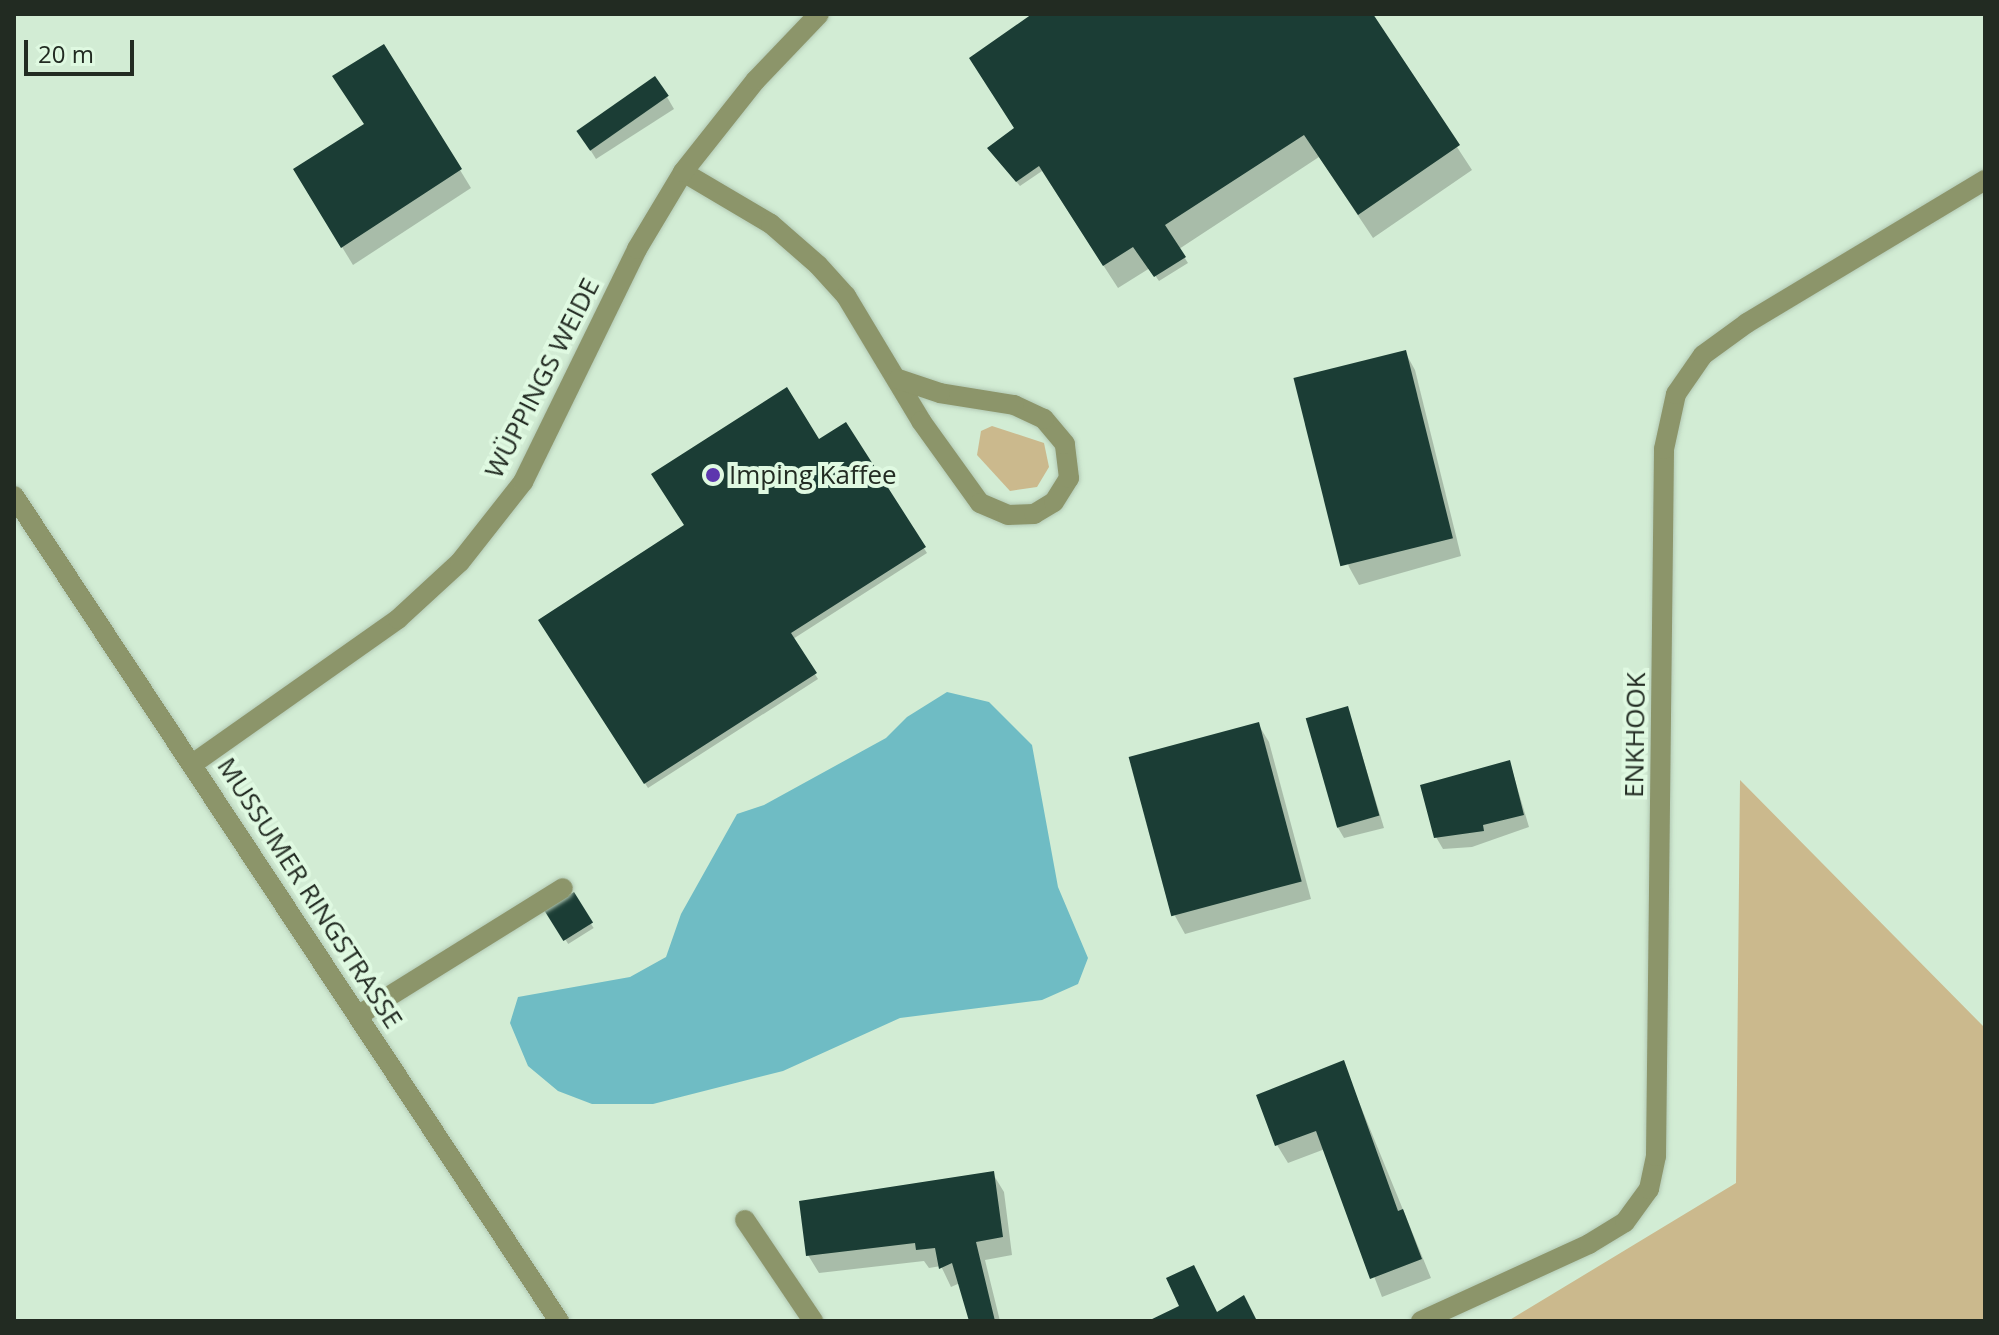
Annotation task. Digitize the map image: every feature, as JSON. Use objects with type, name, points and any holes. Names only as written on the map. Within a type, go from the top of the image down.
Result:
[{"type":"street","name":"WÜPPINGS WEIDE","points":[[194,763],[398,619],[460,562],[523,482],[637,249],[683,172],[756,80],[819,14]]},
{"type":"street","points":[[683,172],[771,224],[818,265],[846,296],[898,379],[980,503],[1008,515],[1034,514],[1054,502],[1069,478],[1065,444],[1044,419],[1014,405],[940,393],[898,379]]},
{"type":"street","name":"ENKHOOK","points":[[1421,1321],[1589,1244],[1625,1222],[1649,1189],[1656,1156],[1664,449],[1676,394],[1703,355],[1747,323],[1985,180]]},
{"type":"street","name":"MUSSUMER RINGSTRASSE","points":[[14,496],[194,763],[559,1321]]},
{"type":"street","points":[[359,1015],[563,888]]},
{"type":"street","points":[[745,1220],[813,1321]]},
{"type":"shaded area","points":[[992,426],[1044,443],[1049,467],[1037,487],[1010,491],[977,455],[981,431]]},
{"type":"shaded area","points":[[1740,780],[1985,1028],[1985,1321],[1508,1321],[1736,1183]]},
{"type":"water","points":[[947,692],[989,702],[1032,745],[1058,887],[1088,958],[1078,984],[1042,1000],[900,1018],[783,1071],[653,1104],[592,1104],[558,1091],[528,1066],[510,1023],[518,997],[630,977],[666,957],[681,914],[737,814],[764,805],[886,738],[907,717]]},
{"type":"building","points":[[1032,14],[1373,14],[1460,145],[1358,215],[1304,135],[1165,225],[1186,257],[1154,277],[1133,247],[1103,266],[1039,166],[1016,182],[987,148],[1014,128],[969,58]]},
{"type":"building","points":[[384,44],[462,169],[341,248],[293,169],[364,124],[332,76]]},
{"type":"building","points":[[655,76],[669,96],[590,151],[576,131]]},
{"type":"building","points":[[1406,350],[1453,538],[1340,566],[1293,378]]},
{"type":"building","points":[[787,387],[819,439],[846,422],[926,547],[791,633],[817,673],[644,784],[538,620],[684,525],[651,474]]},
{"type":"building","points":[[1348,706],[1379,816],[1337,828],[1306,718]]},
{"type":"building","points":[[1259,722],[1302,881],[1171,916],[1129,757]]},
{"type":"building","points":[[1510,760],[1524,815],[1483,825],[1484,831],[1434,838],[1420,785]]},
{"type":"building","points":[[574,892],[593,923],[563,941],[544,911]]},
{"type":"building","points":[[1344,1060],[1398,1211],[1403,1209],[1422,1259],[1370,1279],[1316,1131],[1275,1146],[1256,1095]]},
{"type":"building","points":[[994,1171],[1003,1237],[976,1242],[995,1321],[969,1321],[952,1263],[939,1269],[935,1248],[916,1250],[915,1243],[806,1256],[799,1201]]},
{"type":"building","points":[[1194,1265],[1217,1312],[1244,1295],[1257,1321],[1148,1321],[1179,1306],[1166,1278]]},
{"type":"place","name":"Imping Kaffee","points":[[713,475]]}]
